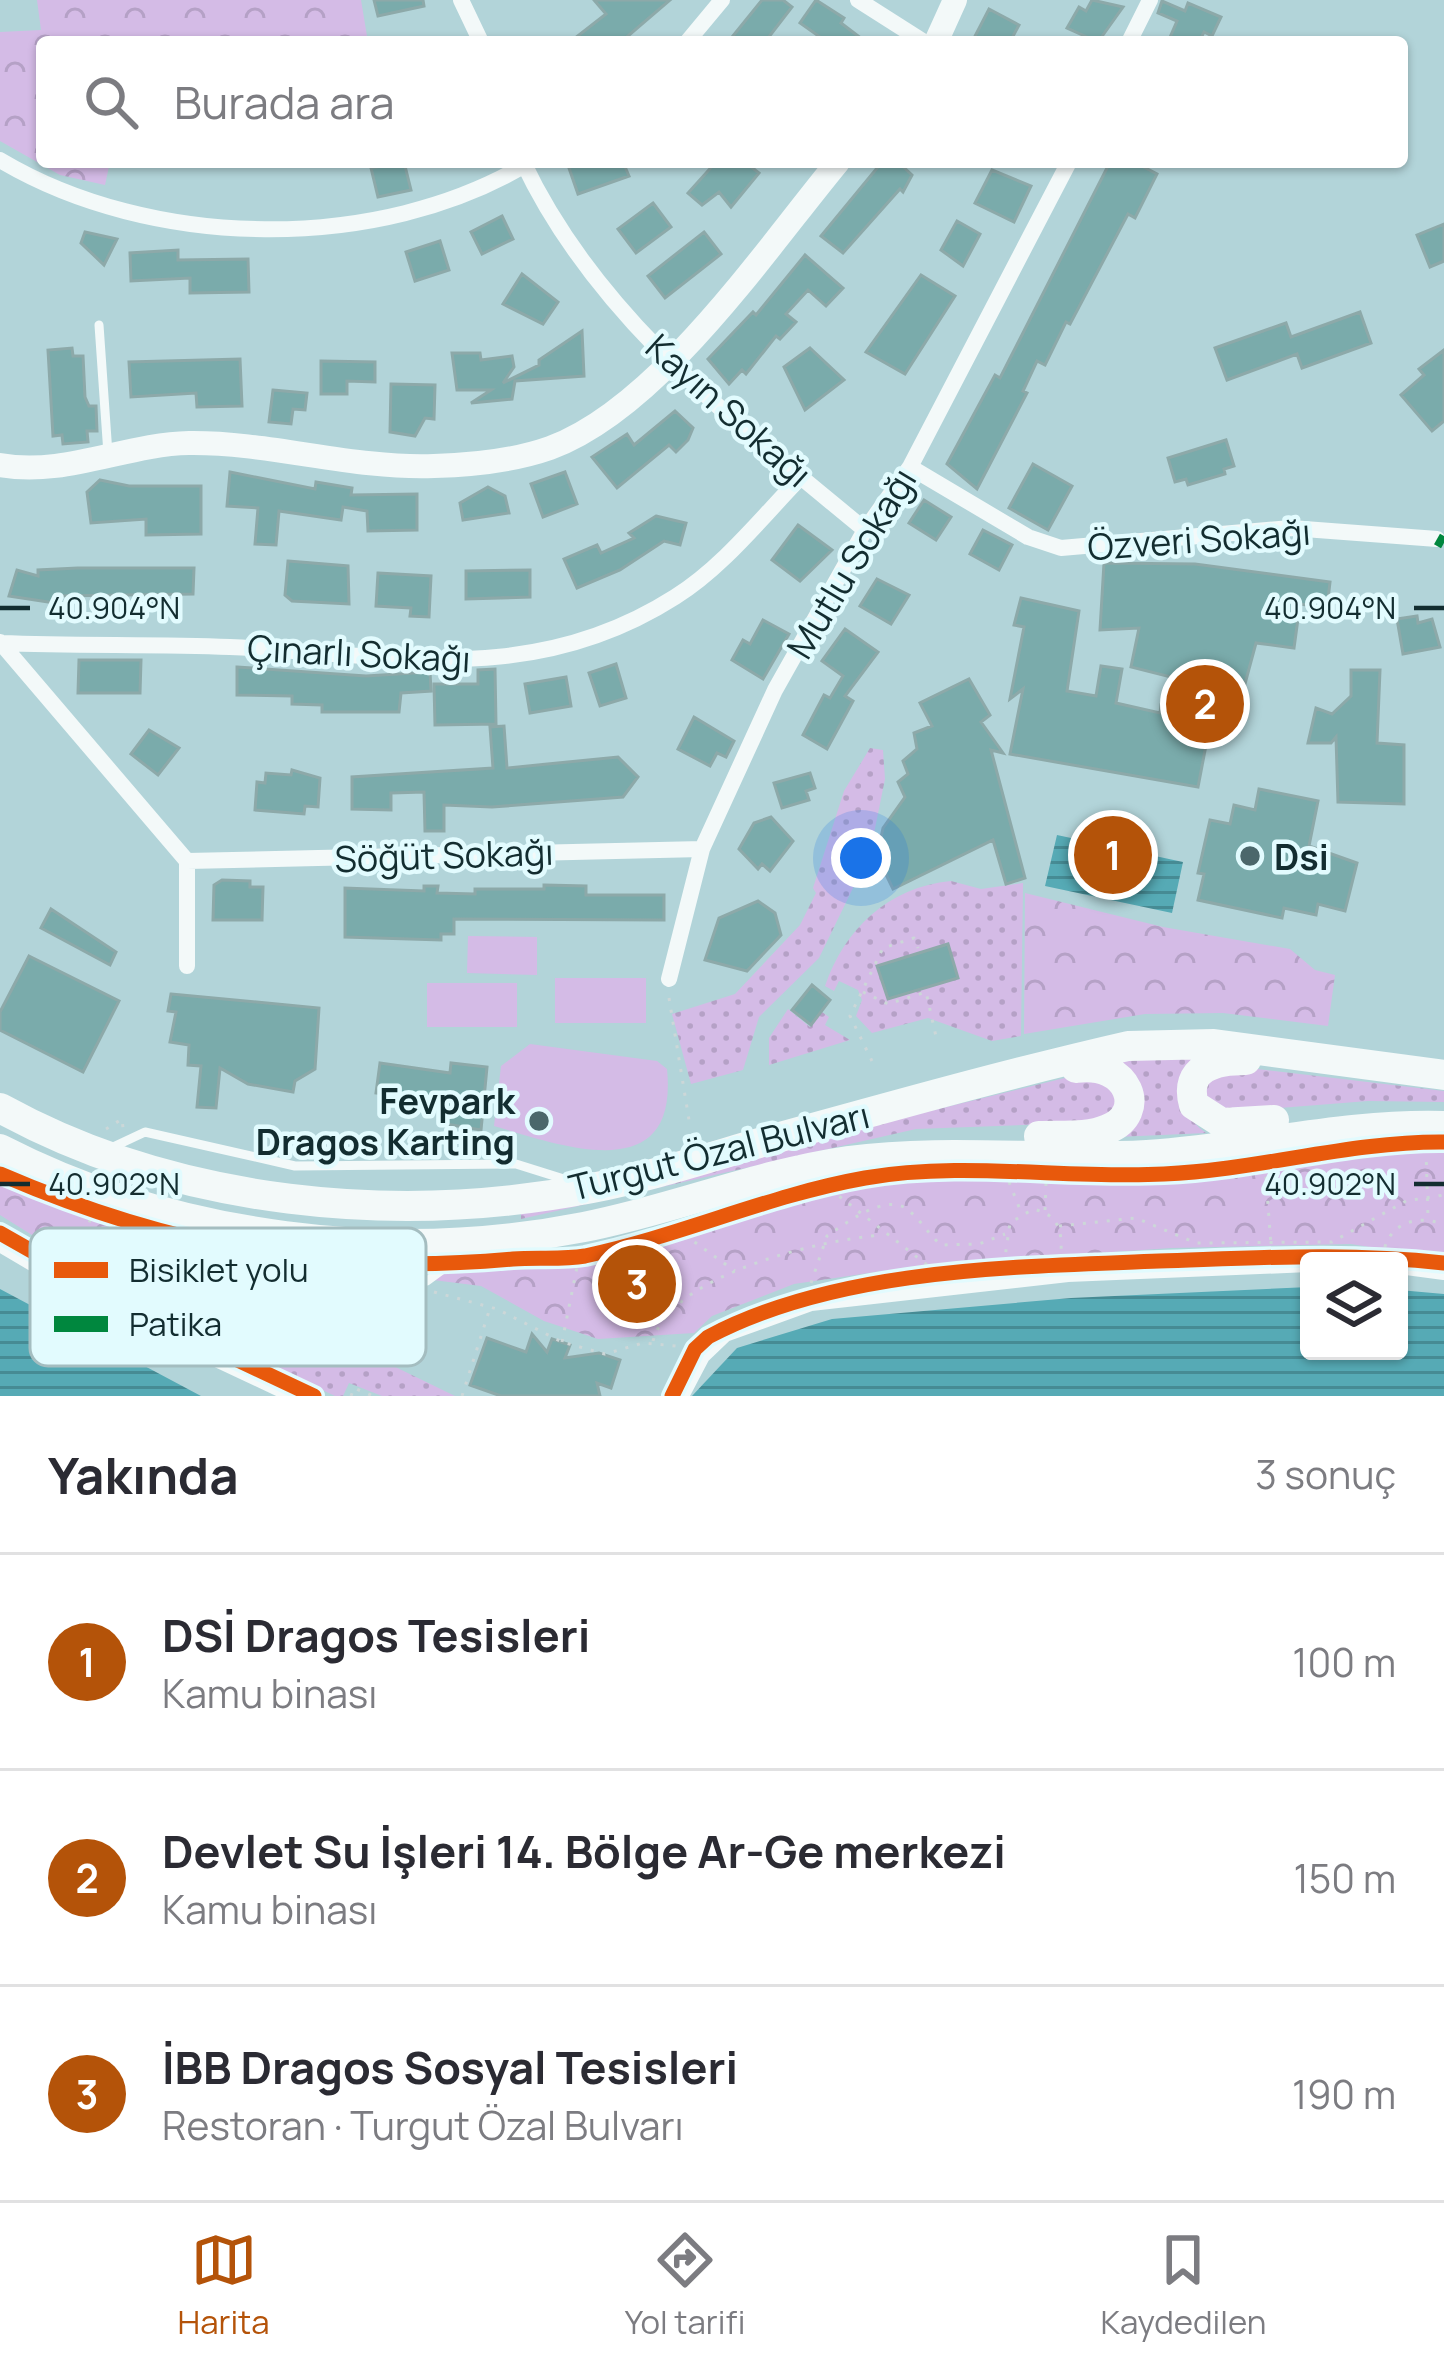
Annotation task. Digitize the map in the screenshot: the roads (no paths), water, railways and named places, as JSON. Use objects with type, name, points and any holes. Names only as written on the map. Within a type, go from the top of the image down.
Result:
[{"type":"highway","name":"Turgut Özal Bulvarı","points":[[0,1108],[103,1153],[230,1188],[363,1205],[495,1200],[592,1188],[1128,1046],[1173,1043],[1324,1057],[1444,1075]]},
{"type":"highway","points":[[1324,1057],[1213,1062],[1193,1078],[1194,1106],[1222,1123],[1288,1118],[1365,1125]]},
{"type":"highway","points":[[978,1163],[1023,1139],[1106,1131],[1124,1115],[1124,1082],[1108,1067],[1032,1068]]},
{"type":"highway","name":"Turgut Özal Bulvarı","points":[[426,1243],[485,1241],[583,1228],[843,1162],[978,1163],[1181,1153],[1365,1125],[1435,1134]]},
{"type":"highway","name":"Turgut Özal Bulvarı","points":[[0,1149],[87,1203],[239,1228]]},
{"type":"street","points":[[461,0],[478,36]]},
{"type":"street","points":[[692,36],[722,0]]},
{"type":"street","points":[[858,0],[915,36]]},
{"type":"street","points":[[939,36],[955,0]]},
{"type":"street","points":[[1132,36],[1150,0]]},
{"type":"street","points":[[0,160],[86,200],[222,227],[302,226],[432,207],[515,168]]},
{"type":"street","name":"Kayın Sokağı","points":[[529,168],[589,270],[670,364],[865,530]]},
{"type":"street","points":[[0,465],[18,468],[109,459],[186,443],[429,467],[494,463],[551,448],[591,427],[670,364],[833,168]]},
{"type":"street","name":"Mutlu Sokağı","points":[[669,979],[702,849],[775,690],[865,530],[910,467],[1066,168]]},
{"type":"street","name":"Özveri Sokağı","points":[[910,467],[1028,537],[1061,548],[1291,528],[1437,539]]},
{"type":"street","name":"Çınarlı Sokağı","points":[[0,642],[230,647],[458,663],[535,655],[581,644],[679,596],[801,477]]},
{"type":"street","points":[[0,642],[187,861],[187,966]]},
{"type":"street","name":"Söğüt Sokağı","points":[[187,861],[702,849]]},
{"type":"street","points":[[0,1244],[30,1262]]},
{"type":"street","points":[[681,1396],[702,1357],[725,1334],[811,1303],[1068,1274],[1300,1264]]},
{"type":"street","points":[[1408,1264],[1444,1272]]},
{"type":"street","points":[[232,1366],[296,1396]]},
{"type":"lane","points":[[98,325],[109,459]]},
{"type":"lane","points":[[87,1203],[124,1228]]},
{"type":"lane","points":[[426,1282],[485,1241]]},
{"type":"water","points":[[1057,835],[1183,862],[1172,913],[1045,886]]},
{"type":"water","points":[[1300,1287],[1300,1360],[1408,1360],[1408,1291],[1444,1294],[1444,1396],[692,1396],[737,1348],[832,1319],[1071,1298]]},
{"type":"water","points":[[0,1289],[30,1305],[30,1366],[145,1366],[201,1396],[0,1396]]},
{"type":"place","name":"Devlet Su İşleri 14. Bölge Ar-Ge merkezi","points":[[1205,704]]},
{"type":"place","name":"DSİ Dragos Tesisleri","points":[[1113,855]]},
{"type":"place","name":"Dsi","points":[[1250,856]]},
{"type":"place","name":"Fevpark Dragos Karting","points":[[539,1121]]},
{"type":"place","name":"İBB Dragos Sosyal Tesisleri","points":[[637,1284]]}]
